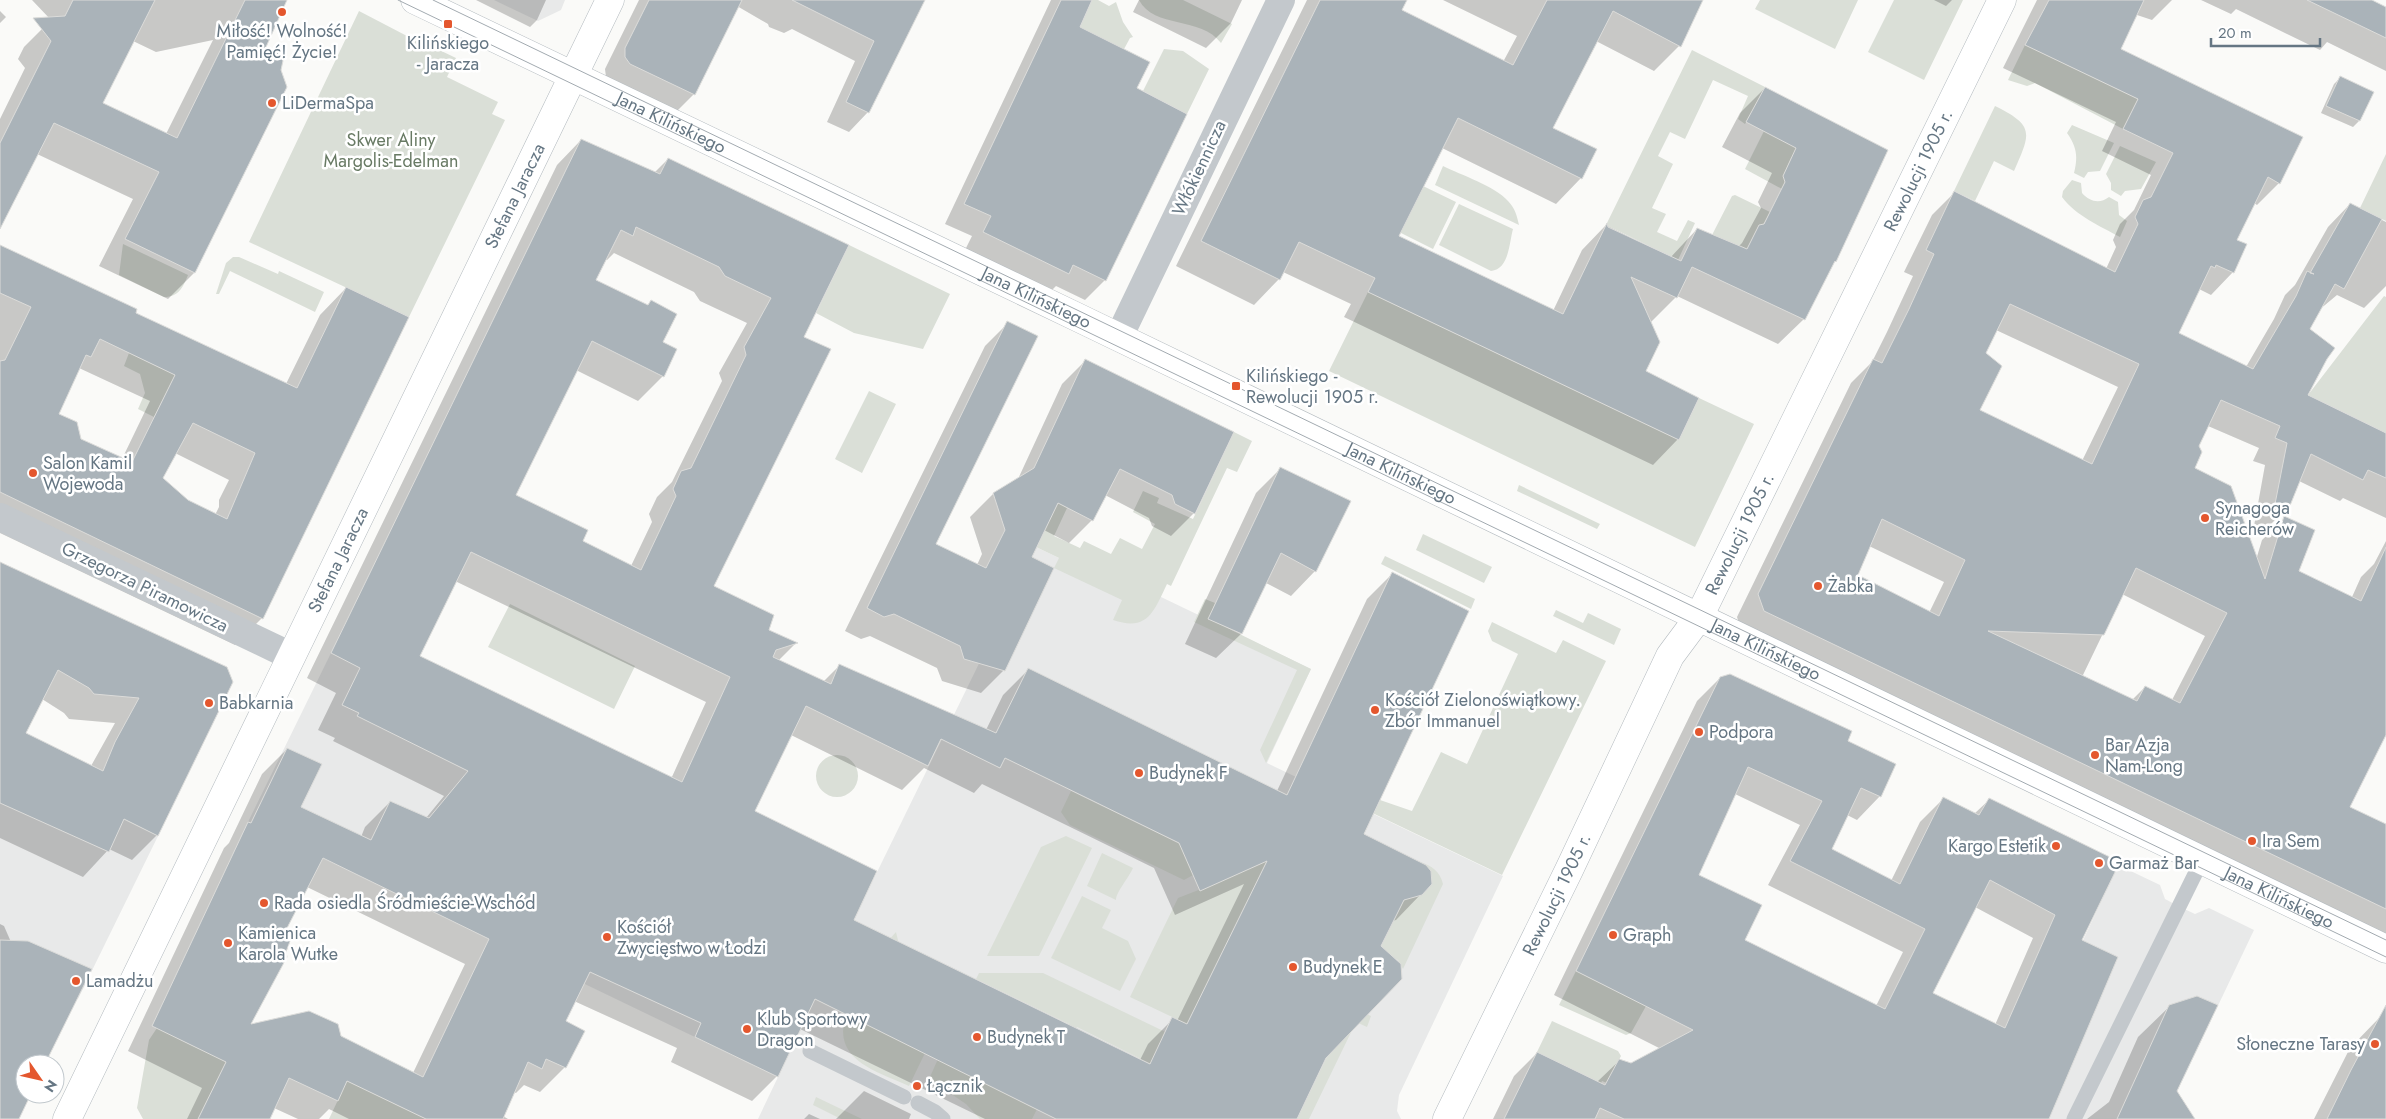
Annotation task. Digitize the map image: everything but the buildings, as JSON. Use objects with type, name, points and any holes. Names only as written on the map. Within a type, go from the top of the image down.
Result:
[{"type":"street","name":"Jana Kilińskiego","points":[[415,0],[1119,337],[2386,949]]},
{"type":"street","name":"Stefana Jaracza","points":[[67,1119],[610,0]]},
{"type":"street","name":"Włókiennicza","points":[[1119,337],[1280,0]]},
{"type":"street","name":"Rewolucji 1905 r.","points":[[1447,1119],[1573,862],[1670,656],[1699,618],[2002,0]]},
{"type":"street","name":"Grzegorza Piramowicza","points":[[0,517],[291,656]]},
{"type":"lane","points":[[2074,1119],[2202,860]]},
{"type":"lane","points":[[810,1051],[904,1096]]},
{"type":"lane","points":[[918,1103],[935,1112],[943,1119]]},
{"type":"shaded area","points":[[494,0],[565,0],[561,10],[538,21]]},
{"type":"shaded area","points":[[1036,547],[1059,558],[1161,597],[1311,669],[1267,763],[1503,876],[1399,1095],[1397,1111],[1401,1119],[758,1119],[778,1077],[248,822],[331,653],[859,909]]},
{"type":"shaded area","points":[[0,760],[158,836],[78,999],[0,965]]},
{"type":"shaded area","points":[[2118,865],[2160,885],[2165,899],[2180,907],[2195,914],[2209,908],[2254,930],[2164,1119],[1862,1119],[1846,1085],[1885,1009],[2021,1074]]},
{"type":"green space","points":[[1092,0],[1098,0],[1109,6],[1116,2],[1123,22],[1133,37],[1130,38],[1117,62],[1075,38]]},
{"type":"green space","points":[[1139,0],[1183,0],[1232,24],[1221,43],[1202,29],[1155,15],[1146,9]]},
{"type":"green space","points":[[1760,0],[1858,0],[1835,49],[1755,9]]},
{"type":"green space","points":[[1894,0],[1963,0],[1924,80],[1868,52]]},
{"type":"green space","name":"Skwer Aliny Margolis-Edelman","points":[[359,11],[430,48],[431,46],[456,58],[447,77],[498,102],[492,114],[505,120],[409,317],[249,242]]},
{"type":"green space","points":[[2025,45],[2138,99],[2123,129],[2035,83],[2027,86],[2008,80]]},
{"type":"green space","points":[[1164,49],[1183,51],[1209,69],[1187,114],[1143,91]]},
{"type":"green space","points":[[1692,50],[1765,87],[1745,124],[1738,119],[1748,96],[1713,80],[1685,139],[1670,132],[1658,156],[1673,164],[1652,208],[1666,214],[1657,232],[1677,241],[1688,220],[1695,223],[1678,260],[1606,225]]},
{"type":"green space","points":[[1995,106],[2018,119],[2026,132],[2026,139],[2014,171],[1994,161],[1975,201],[1954,191]]},
{"type":"green space","points":[[2072,125],[2114,143],[2100,171],[2088,172],[2084,178],[2074,173],[2076,152],[2067,133]]},
{"type":"green space","points":[[1764,131],[1804,141],[1791,158],[1783,176],[1786,179],[1782,189],[1745,169]]},
{"type":"green space","points":[[2120,146],[2156,162],[2141,189],[2125,191],[2121,196],[2111,190],[2111,183],[2106,174]]},
{"type":"green space","points":[[2386,154],[2386,221],[2360,208]]},
{"type":"green space","points":[[1443,166],[1495,190],[1514,209],[1519,225],[1435,185]]},
{"type":"green space","points":[[2072,180],[2081,183],[2082,193],[2092,200],[2102,201],[2109,197],[2118,202],[2119,215],[2127,221],[2120,237],[2081,215],[2062,197],[2063,191]]},
{"type":"green space","points":[[1423,186],[1456,202],[1433,249],[1399,232]]},
{"type":"green space","points":[[1735,195],[1770,212],[1763,225],[1759,225],[1751,241],[1747,259],[1712,235],[1732,196]]},
{"type":"green space","points":[[1459,204],[1513,229],[1505,261],[1497,269],[1491,271],[1439,245]]},
{"type":"green space","points":[[123,244],[188,275],[180,290],[169,297],[164,297],[119,275]]},
{"type":"green space","points":[[849,245],[950,294],[923,349],[854,333],[816,313]]},
{"type":"green space","points":[[233,257],[239,257],[278,274],[279,271],[324,292],[315,312],[230,271],[219,294],[216,294],[226,263]]},
{"type":"green space","points":[[1368,292],[1679,440],[1699,398],[1754,424],[1695,547],[1329,371]]},
{"type":"green space","points":[[2384,296],[2386,297],[2386,433],[2308,395]]},
{"type":"green space","points":[[129,353],[175,375],[154,417],[138,409],[145,393],[140,374],[124,366]]},
{"type":"green space","points":[[869,391],[896,404],[862,473],[835,459]]},
{"type":"green space","points":[[1234,432],[1252,441],[1237,472],[1227,468],[1171,586],[1167,584],[1158,603],[1148,617],[1142,621],[1125,623],[1113,620],[1122,600],[1054,568],[1059,558],[1036,547],[1058,503],[1067,508],[1054,536],[1080,548],[1084,541],[1111,554],[1120,538],[1142,549],[1155,524],[1133,512],[1143,491],[1159,498],[1157,503],[1193,519]]},
{"type":"green space","points":[[1519,485],[1600,524],[1597,529],[1517,491]]},
{"type":"green space","points":[[1423,534],[1492,567],[1484,583],[1416,550]]},
{"type":"green space","points":[[1385,556],[1475,599],[1471,609],[1381,564]]},
{"type":"green space","points":[[1205,599],[1215,603],[1209,619],[1311,669],[1266,763],[1260,750],[1297,670],[1194,622]]},
{"type":"green space","points":[[510,604],[635,666],[614,709],[488,647]]},
{"type":"green space","points":[[1556,610],[1583,623],[1588,613],[1621,629],[1614,645],[1553,616]]},
{"type":"green space","points":[[1492,622],[1556,653],[1563,640],[1606,661],[1502,875],[1339,797],[1374,812],[1380,800],[1412,811],[1441,752],[1467,764],[1518,654],[1492,641],[1488,631]]},
{"type":"green space","points":[[837,755],[852,761],[858,776],[852,791],[837,797],[822,791],[816,776],[822,761]]},
{"type":"green space","points":[[1071,791],[1217,862],[1184,880],[1070,825],[1061,812]]},
{"type":"green space","points":[[1066,836],[1092,848],[1039,956],[987,956],[1041,847]]},
{"type":"green space","points":[[1102,853],[1133,868],[1118,893],[1116,900],[1087,886]]},
{"type":"green space","points":[[1270,854],[1187,1024],[1130,997],[1178,898],[1219,882]]},
{"type":"green space","points":[[1420,862],[1435,870],[1443,884],[1403,969],[1398,960],[1379,950],[1406,896],[1419,896],[1430,887],[1430,870]]},
{"type":"green space","points":[[1082,896],[1111,910],[1102,928],[1128,941],[1136,959],[1120,991],[1051,958]]},
{"type":"green space","points":[[896,932],[925,1053],[909,1086],[874,1071],[863,1064],[854,1057],[847,1047],[843,1036],[844,1023],[880,950]]},
{"type":"green space","points":[[1576,971],[1646,1006],[1631,1033],[1626,1035],[1559,1005]]},
{"type":"green space","points":[[979,973],[1043,973],[1180,1039],[1165,1071],[1077,1027],[1066,1049],[1059,1046],[1069,1024],[976,979]]},
{"type":"green space","points":[[1351,1007],[1371,1016],[1367,1027],[1356,1022],[1309,1119],[1297,1119]]},
{"type":"green space","points":[[1552,1021],[1618,1051],[1621,1056],[1607,1083],[1602,1081],[1601,1083],[1537,1052]]},
{"type":"green space","points":[[157,1028],[199,1049],[232,1050],[198,1119],[143,1119],[137,1108],[149,1040]]},
{"type":"green space","points":[[938,1059],[1037,1109],[1032,1119],[980,1119],[966,1104],[929,1079]]},
{"type":"green space","points":[[347,1081],[426,1119],[329,1119]]},
{"type":"green space","points":[[816,1097],[862,1119],[841,1119],[813,1105]]},
{"type":"tram line","points":[[398,0],[2386,957]]},
{"type":"tram line","points":[[433,0],[2386,940]]},
{"type":"place","name":"Miłość! Wolność! Pamięć! Życie!","points":[[282,12]]},
{"type":"place","name":"Kilińskiego - Jaracza","points":[[448,24]]},
{"type":"place","name":"LiDermaSpa","points":[[272,103]]},
{"type":"place","name":"Kilińskiego - Rewolucji 1905 r.","points":[[1236,386]]},
{"type":"place","name":"Salon Kamil Wojewoda","points":[[33,473]]},
{"type":"place","name":"Synagoga Reicherów","points":[[2205,518]]},
{"type":"place","name":"Żabka","points":[[1818,586]]},
{"type":"place","name":"Babkarnia","points":[[209,703]]},
{"type":"place","name":"Kościół Zielonoświątkowy. Zbór Immanuel","points":[[1375,710]]},
{"type":"place","name":"Podpora","points":[[1699,732]]},
{"type":"place","name":"Bar Azja Nam-Long","points":[[2095,755]]},
{"type":"place","name":"Budynek F","points":[[1139,773]]},
{"type":"place","name":"Ira Sem","points":[[2252,841]]},
{"type":"place","name":"Kargo Estetik","points":[[2056,846]]},
{"type":"place","name":"Garmaż Bar","points":[[2099,863]]},
{"type":"place","name":"Rada osiedla Śródmieście-Wschód","points":[[264,903]]},
{"type":"place","name":"Graph","points":[[1613,935]]},
{"type":"place","name":"Kościół Zwycięstwo w Łodzi","points":[[607,937]]},
{"type":"place","name":"Kamienica Karola Wutke","points":[[228,943]]},
{"type":"place","name":"Budynek E","points":[[1293,967]]},
{"type":"place","name":"Lamadżu","points":[[76,981]]},
{"type":"place","name":"Klub Sportowy Dragon","points":[[747,1029]]},
{"type":"place","name":"Budynek T","points":[[977,1037]]},
{"type":"place","name":"Słoneczne Tarasy","points":[[2375,1044]]},
{"type":"place","name":"Łącznik","points":[[917,1086]]}]
